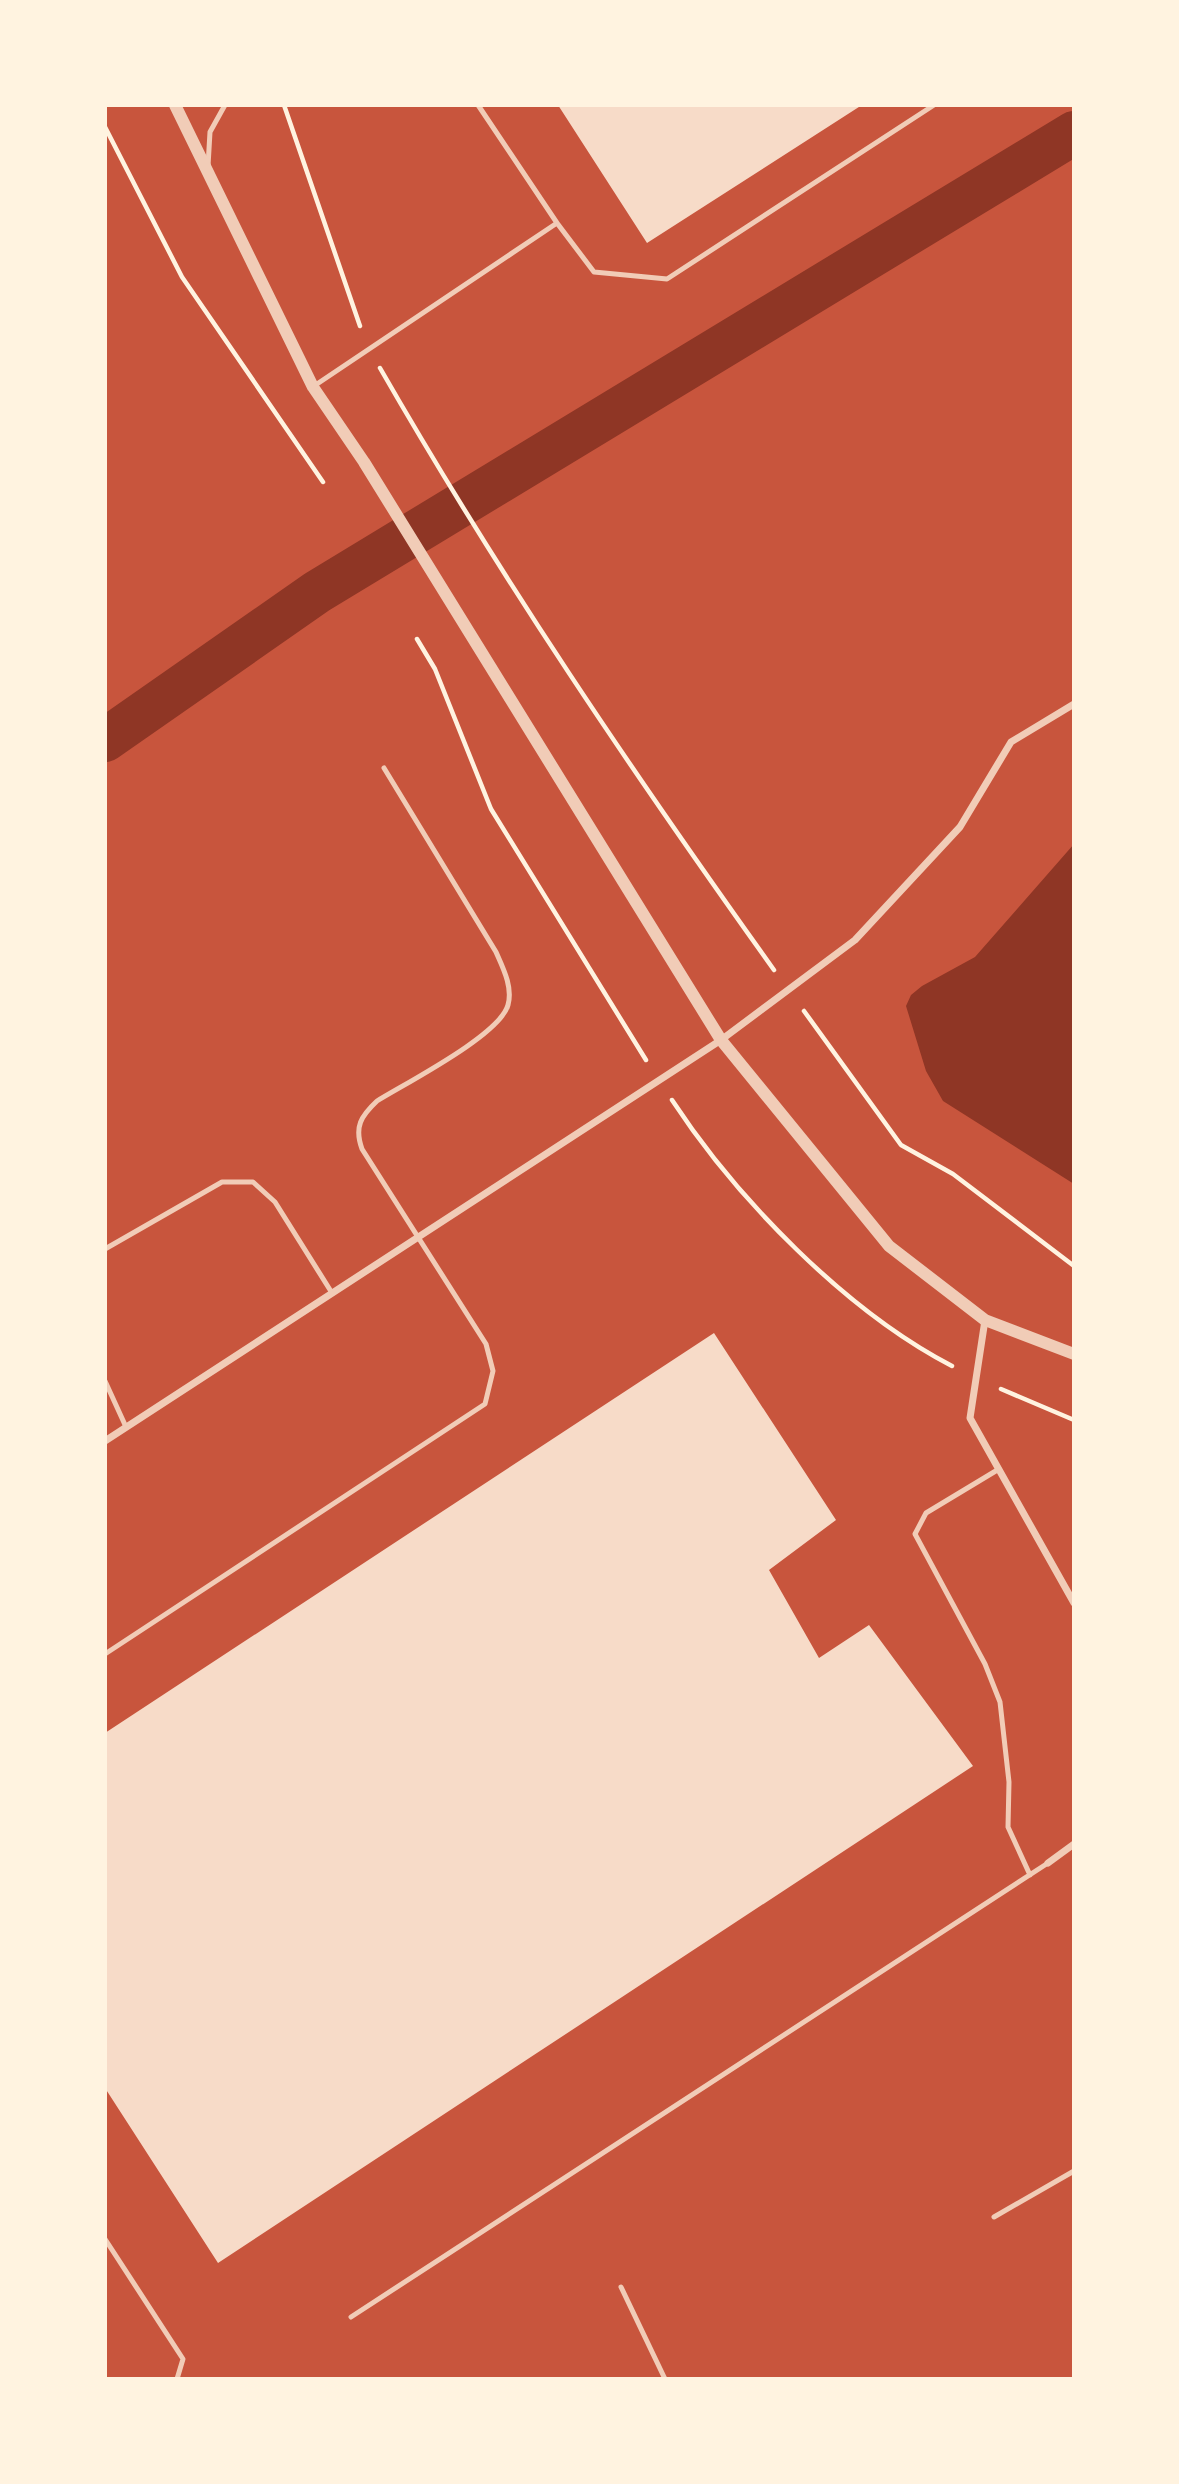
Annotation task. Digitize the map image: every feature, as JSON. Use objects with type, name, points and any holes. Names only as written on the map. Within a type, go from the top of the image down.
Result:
[{"type":"street","points":[[175,105],[313,387],[364,462],[721,1040],[889,1246],[985,1320],[1074,1354]]},
{"type":"street","points":[[105,1441],[721,1040],[855,940],[960,828],[1011,742],[1074,704]]},
{"type":"street","points":[[985,1320],[970,1418],[1074,1603]]},
{"type":"street","points":[[1048,1863],[1074,1844]]},
{"type":"lane","points":[[208,173],[210,132],[225,105]]},
{"type":"lane","points":[[478,105],[557,223],[594,272],[667,279],[934,105]]},
{"type":"lane","points":[[313,387],[557,223]]},
{"type":"lane","points":[[105,1654],[485,1404],[493,1371],[486,1344],[362,1149],[357,1135],[361,1116],[377,1101],[495,1027],[508,1004],[507,979],[496,952],[384,768]]},
{"type":"lane","points":[[105,1249],[222,1182],[253,1182],[275,1202],[332,1293]]},
{"type":"lane","points":[[105,1381],[126,1427]]},
{"type":"lane","points":[[999,1469],[926,1513],[918,1523],[915,1534],[985,1664],[1000,1702],[1009,1782],[1008,1826],[1030,1875]]},
{"type":"lane","points":[[351,2317],[1048,1863]]},
{"type":"lane","points":[[994,2217],[1074,2171]]},
{"type":"lane","points":[[105,2239],[183,2358],[177,2379]]},
{"type":"lane","points":[[621,2287],[665,2379]]},
{"type":"path","points":[[284,105],[290,132],[369,349],[509,583],[650,797],[901,1145],[953,1174],[1074,1266]]},
{"type":"path","points":[[105,127],[182,277],[323,482]]},
{"type":"shaded area","points":[[1074,844],[1074,1184],[943,1101],[926,1071],[906,1006],[911,995],[922,986],[975,957]]},
{"type":"building","points":[[558,105],[862,105],[647,243]]},
{"type":"building","points":[[714,1333],[836,1520],[769,1570],[819,1658],[869,1625],[973,1766],[218,2263],[105,2088],[105,1733]]},
{"type":"waterway","points":[[105,740],[317,592],[1074,133]]}]
